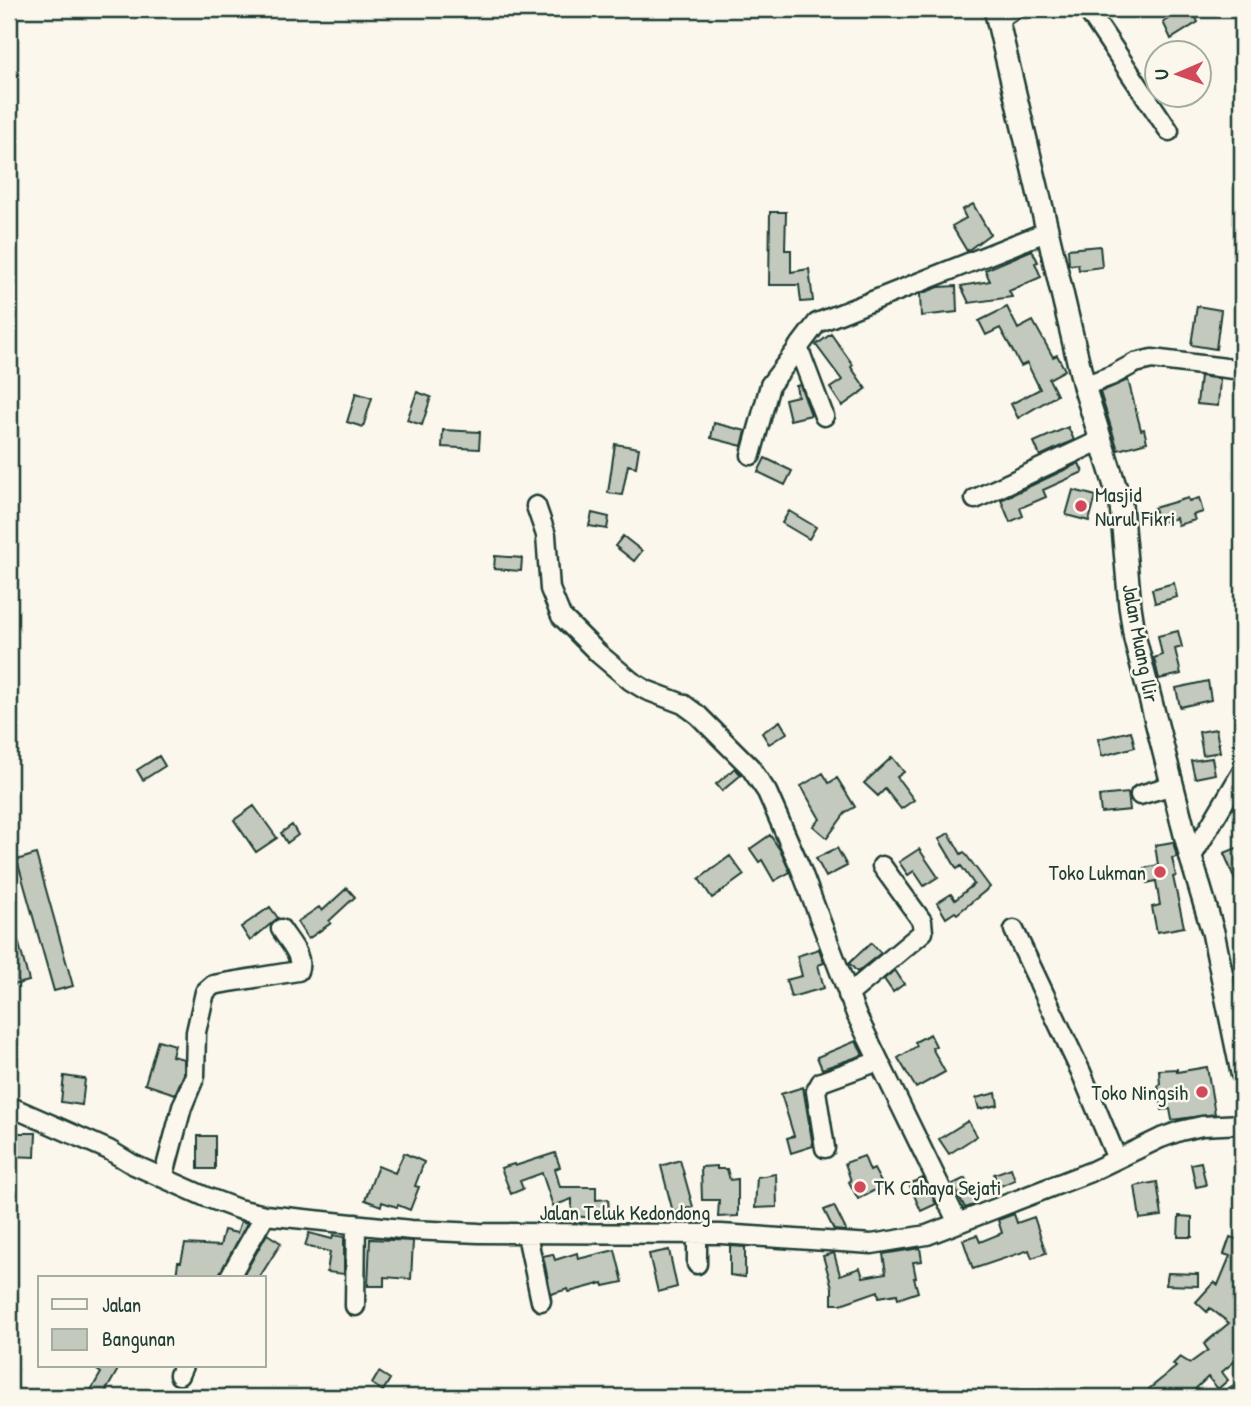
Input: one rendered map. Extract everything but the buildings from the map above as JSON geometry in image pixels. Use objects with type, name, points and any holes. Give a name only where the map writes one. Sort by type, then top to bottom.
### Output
[{"type":"main road","name":"Jalan Muang Ilir","points":[[1002,13],[1046,232],[1084,386],[1121,505],[1135,639],[1238,1028],[1242,1073]]},
{"type":"street","points":[[1087,9],[1170,131]]},
{"type":"street","points":[[751,455],[770,385],[817,323],[1046,232]]},
{"type":"street","points":[[798,347],[824,416]]},
{"type":"street","points":[[1084,386],[1135,363],[1152,359],[1242,370]]},
{"type":"street","points":[[975,499],[1101,440]]},
{"type":"street","points":[[536,506],[548,544],[551,589],[561,616],[590,646],[631,681],[646,690],[683,704],[698,715],[750,767],[766,792],[800,867],[848,995],[958,1223]]},
{"type":"street","points":[[1191,858],[1242,772]]},
{"type":"street","points":[[1140,795],[1173,785]]},
{"type":"street","points":[[848,995],[923,932],[922,921],[883,866]]},
{"type":"street","points":[[163,1178],[182,1107],[195,1076],[196,1032],[205,992],[213,985],[298,971],[299,956],[281,929]]},
{"type":"street","points":[[1014,930],[1081,1072],[1117,1159]]},
{"type":"street","points":[[825,1148],[817,1086],[821,1082],[879,1061]]},
{"type":"street","name":"Jalan Teluk Kedondong","points":[[9,1106],[109,1150],[163,1178],[238,1209],[265,1215],[411,1230],[527,1235],[697,1234],[873,1244],[927,1235],[1180,1131],[1202,1126],[1242,1124]]},
{"type":"street","points":[[230,1276],[265,1215]]},
{"type":"street","points":[[355,1306],[356,1224]]},
{"type":"street","points":[[697,1234],[697,1264]]},
{"type":"street","points":[[527,1235],[541,1301]]},
{"type":"street","points":[[1234,1397],[1242,1393]]},
{"type":"place","name":"Masjid Nurul Fikri","points":[[1081,506]]},
{"type":"place","name":"Toko Lukman","points":[[1160,872]]},
{"type":"place","name":"Toko Ningsih","points":[[1202,1092]]},
{"type":"place","name":"TK Cahaya Sejati","points":[[860,1187]]}]
